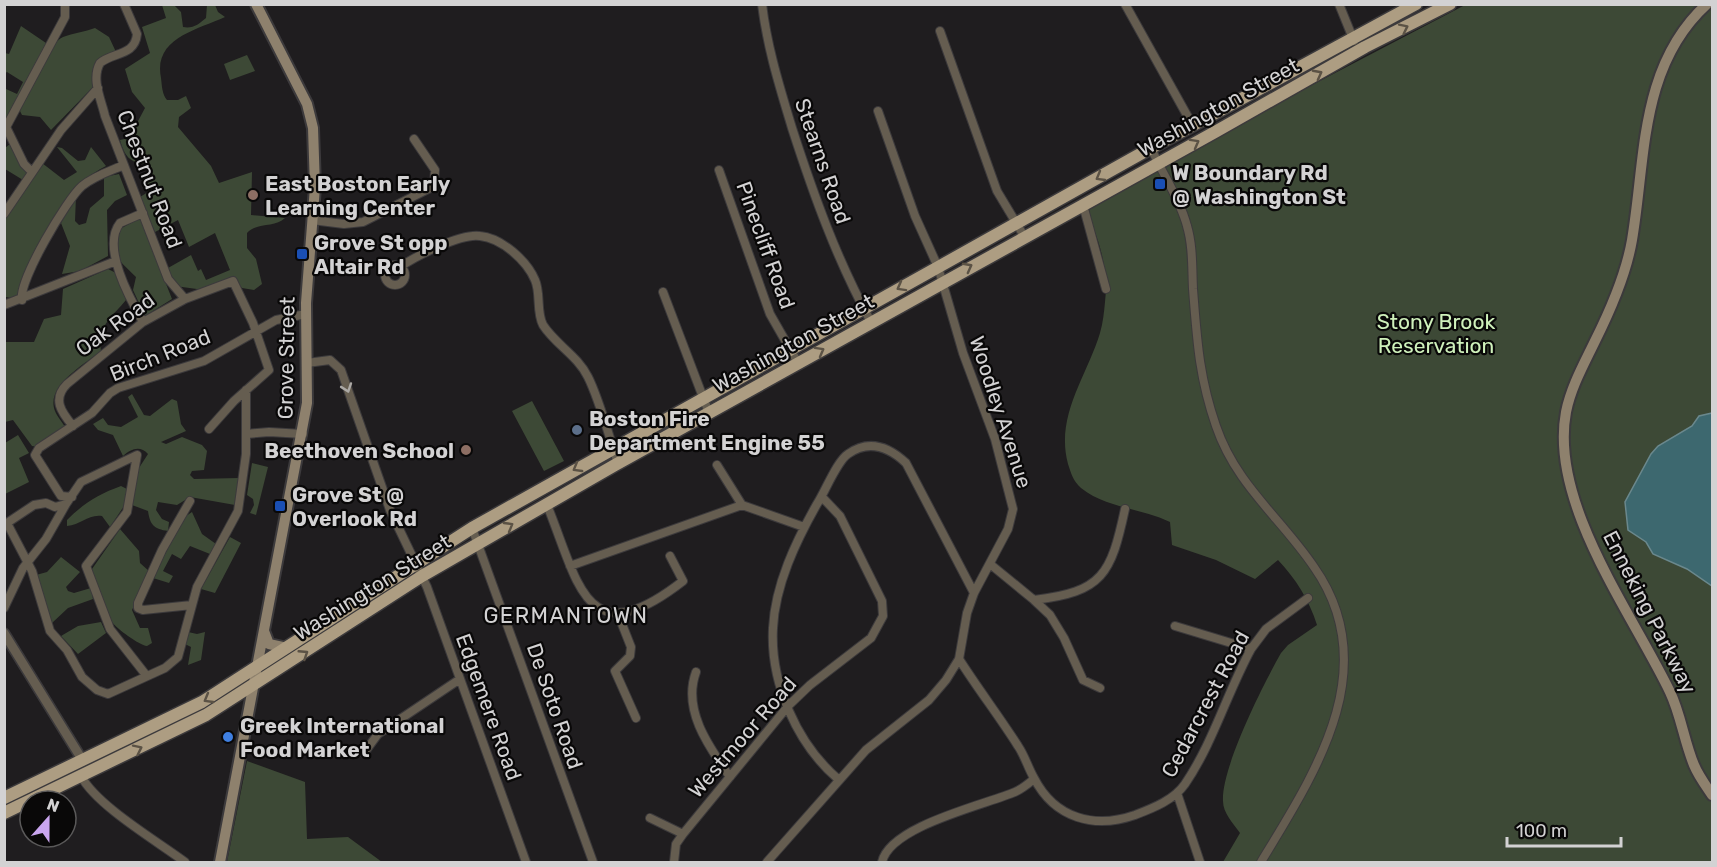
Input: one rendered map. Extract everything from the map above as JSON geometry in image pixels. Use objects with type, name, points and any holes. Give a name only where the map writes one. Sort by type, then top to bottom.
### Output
[{"type":"main road","name":"Grove Street","points":[[220,862],[303,434],[307,403],[306,314],[315,149],[307,105],[256,4]]},
{"type":"main road","name":"Washington Street","points":[[4,798],[190,709],[258,668],[472,528],[1151,148],[1416,4]]},
{"type":"main road","name":"Washington Street","points":[[4,813],[198,720],[422,576],[618,463],[1358,51],[1450,4]]},
{"type":"main road","name":"Enneking Parkway","points":[[1707,4],[1683,33],[1663,65],[1651,100],[1644,130],[1636,211],[1626,267],[1603,324],[1575,381],[1565,415],[1563,442],[1568,472],[1596,554],[1612,590],[1671,694],[1694,767],[1713,795]]},
{"type":"main road","points":[[264,631],[269,644],[287,648]]},
{"type":"main road","points":[[79,762],[85,774]]},
{"type":"street","points":[[32,172],[24,164],[6,130],[28,83],[65,17],[65,4]]},
{"type":"street","name":"Chestnut Road","points":[[124,4],[137,34],[137,40],[132,48],[106,59],[98,66],[98,88],[124,165],[168,279],[185,299]]},
{"type":"street","name":"Stearns Road","points":[[762,4],[778,84],[805,167],[840,263],[871,322]]},
{"type":"street","points":[[1125,4],[1193,126]]},
{"type":"street","points":[[1339,4],[1358,51]]},
{"type":"street","points":[[940,31],[997,191],[1024,236]]},
{"type":"street","points":[[4,214],[66,124],[98,88]]},
{"type":"street","name":"Woodley Avenue","points":[[767,862],[866,750],[929,700],[959,659],[967,613],[974,593],[1008,529],[1013,509],[1010,491],[938,267],[915,216],[878,111]]},
{"type":"street","points":[[312,220],[344,224],[363,222],[434,186],[435,170],[414,140]]},
{"type":"street","points":[[1151,148],[1187,225],[1192,252],[1199,370],[1217,429],[1238,471],[1257,501],[1319,575],[1333,602],[1343,643],[1345,680],[1333,728],[1261,862]]},
{"type":"street","points":[[22,300],[21,292],[32,263],[73,196],[94,178],[124,165]]},
{"type":"street","name":"Pinecliff Road","points":[[719,170],[770,314],[798,363]]},
{"type":"street","points":[[1083,205],[1106,289]]},
{"type":"street","points":[[143,213],[124,221],[117,227],[112,241],[116,261],[131,301],[143,322]]},
{"type":"street","points":[[400,267],[459,239],[478,235],[490,238],[509,250],[528,267],[537,283],[541,321],[553,339],[588,376],[618,463]]},
{"type":"street","points":[[6,305],[116,261]]},
{"type":"street","name":"Oak Road","points":[[73,426],[59,406],[61,390],[109,347],[143,322],[185,299],[232,281],[255,330]]},
{"type":"street","points":[[663,292],[701,399],[709,413]]},
{"type":"street","name":"Birch Road","points":[[72,496],[61,496],[35,455],[37,450],[92,413],[110,393],[118,388],[204,361],[255,330],[282,317],[306,314]]},
{"type":"street","points":[[209,429],[246,390],[269,370],[255,330]]},
{"type":"street","name":"Edgemere Road","points":[[307,363],[330,360],[340,368],[390,510],[422,576],[526,862]]},
{"type":"street","points":[[66,504],[55,507],[46,503],[34,505],[7,523],[28,561],[50,631],[67,650],[86,681],[97,690],[108,694],[165,668],[178,657],[200,582],[237,516],[246,454],[246,390]]},
{"type":"street","points":[[246,434],[269,432],[303,434]]},
{"type":"street","points":[[838,779],[822,765],[802,739],[788,706],[776,666],[772,629],[786,570],[804,527],[847,454],[864,447],[883,447],[894,452],[906,463],[974,593]]},
{"type":"street","points":[[4,608],[28,561],[46,539],[81,482],[137,455],[127,512],[86,566],[110,629],[146,675]]},
{"type":"street","points":[[717,465],[742,505],[804,527]]},
{"type":"street","name":"Westmoor Road","points":[[674,862],[676,844],[683,834],[788,706],[810,685],[871,638],[883,616],[882,602],[840,516],[822,496]]},
{"type":"street","points":[[190,501],[162,550],[138,608],[143,610],[192,605]]},
{"type":"street","points":[[547,505],[578,586],[588,600],[606,611],[618,614],[636,612],[665,596],[683,581],[670,556]]},
{"type":"street","points":[[570,566],[742,505]]},
{"type":"street","points":[[1034,600],[1062,597],[1086,589],[1101,577],[1112,559],[1125,509]]},
{"type":"street","name":"De Soto Road","points":[[472,528],[593,862]]},
{"type":"street","points":[[990,564],[1050,615],[1060,630],[1083,680],[1100,688]]},
{"type":"street","name":"Cedarcrest Road","points":[[959,659],[989,708],[1024,753],[1034,779],[1047,796],[1068,813],[1102,823],[1141,813],[1162,804],[1177,793],[1198,762],[1251,649],[1266,629],[1308,598]]},
{"type":"street","points":[[618,614],[631,647],[630,656],[615,671],[636,718]]},
{"type":"street","points":[[1175,626],[1251,649]]},
{"type":"street","points":[[4,633],[79,762]]},
{"type":"street","points":[[696,672],[691,687],[703,736],[730,777]]},
{"type":"street","points":[[364,753],[378,734],[460,679]]},
{"type":"street","points":[[85,774],[92,791],[107,805],[185,862]]},
{"type":"street","points":[[882,862],[883,856],[893,844],[910,832],[1017,791],[1034,779]]},
{"type":"street","points":[[1177,793],[1200,862]]},
{"type":"street","points":[[650,818],[683,834]]},
{"type":"green space","points":[[162,5],[174,5],[181,12],[183,27],[193,27],[206,18],[207,5],[215,5],[218,12],[225,17],[190,31],[170,45],[160,64],[161,78],[163,93],[167,100],[178,100],[186,96],[191,108],[179,117],[178,127],[211,166],[219,183],[252,172],[251,215],[285,218],[276,223],[256,227],[247,233],[247,248],[256,259],[262,284],[254,290],[242,288],[233,277],[204,290],[175,286],[168,268],[191,255],[198,271],[201,269],[206,280],[230,270],[215,233],[189,247],[178,220],[155,232],[140,197],[148,192],[143,185],[149,176],[147,164],[141,164],[129,158],[120,140],[129,138],[145,108],[132,92],[125,69],[150,53],[142,27],[166,18]]},
{"type":"green space","name":"Stony Brook Reservation","points":[[1465,5],[1712,5],[1712,862],[1223,862],[1240,833],[1223,805],[1224,786],[1236,748],[1264,684],[1281,653],[1288,645],[1317,625],[1314,616],[1301,590],[1278,560],[1255,579],[1216,560],[1172,545],[1170,522],[1091,495],[1076,483],[1068,464],[1065,446],[1069,413],[1100,333],[1106,289],[1101,252],[1083,205]]},
{"type":"green space","points":[[21,26],[46,43],[5,125],[4,92],[6,89],[17,94],[23,82],[7,72],[4,74],[5,53],[9,54]]},
{"type":"green space","points":[[95,28],[109,37],[116,52],[98,60],[95,85],[51,130],[40,117],[22,115],[20,111],[51,49],[63,37]]},
{"type":"green space","points":[[247,55],[255,71],[230,80],[224,64]]},
{"type":"green space","points":[[10,144],[28,174],[23,180],[5,169],[5,148]]},
{"type":"green space","points":[[57,147],[62,148],[78,161],[85,160],[91,147],[106,166],[83,181],[67,199],[28,266],[18,295],[6,297],[4,296],[4,219],[42,163],[64,180],[77,172]]},
{"type":"green space","points":[[119,174],[127,195],[115,201],[107,210],[108,256],[80,271],[62,274],[70,246],[61,223],[76,196],[75,221],[79,225],[86,223],[90,208],[104,196],[104,177]]},
{"type":"green space","points":[[140,218],[172,299],[145,316],[133,290],[136,277],[121,261],[117,253],[120,229]]},
{"type":"green space","points":[[108,269],[116,273],[126,300],[103,328],[101,351],[68,376],[56,393],[53,402],[55,411],[65,427],[37,447],[32,446],[13,420],[5,422],[5,342],[34,342],[44,319],[61,315],[63,289]]},
{"type":"green space","points":[[132,394],[144,415],[150,416],[172,399],[177,401],[181,424],[186,431],[161,442],[166,444],[182,437],[202,445],[207,451],[204,470],[192,471],[190,475],[194,479],[239,478],[235,505],[190,497],[177,505],[158,502],[156,510],[162,519],[169,522],[168,531],[154,526],[148,511],[132,505],[137,471],[148,454],[136,449],[123,456],[113,435],[98,430],[93,424],[103,418],[108,425],[121,427],[138,417],[128,397]]},
{"type":"green space","points":[[532,401],[564,461],[544,471],[512,411]]},
{"type":"green space","points":[[18,435],[29,453],[19,458],[29,482],[5,494],[5,443]]},
{"type":"green space","points":[[252,463],[268,467],[256,515],[250,513],[254,505],[253,499],[247,495]]},
{"type":"green space","points":[[121,486],[127,489],[124,506],[110,527],[102,516],[88,518],[67,526],[67,520],[86,504]]},
{"type":"green space","points":[[192,512],[202,534],[216,544],[210,554],[190,546],[181,559],[172,554],[163,571],[173,576],[169,583],[153,578],[183,518]]},
{"type":"green space","points":[[120,529],[139,551],[140,563],[150,572],[132,610],[140,628],[148,628],[152,643],[147,646],[128,636],[112,622],[100,597],[92,569]]},
{"type":"green space","points":[[230,537],[241,543],[215,593],[201,589]]},
{"type":"green space","points":[[61,557],[80,572],[66,587],[68,591],[74,593],[91,588],[93,599],[68,608],[52,623],[36,575],[47,572]]},
{"type":"green space","points":[[101,622],[106,633],[78,654],[61,636],[78,626]]},
{"type":"green space","points":[[188,632],[197,634],[205,632],[201,660],[188,665],[191,647],[185,644]]},
{"type":"green space","points":[[247,761],[305,782],[307,839],[348,837],[382,862],[227,862]]},
{"type":"water","points":[[1712,413],[1712,586],[1687,569],[1653,554],[1646,542],[1628,530],[1625,502],[1651,454],[1658,446],[1692,426],[1699,416]]},
{"type":"place","name":"W Boundary Rd @ Washington St","points":[[1160,184]]},
{"type":"place","name":"East Boston Early Learning Center","points":[[253,195]]},
{"type":"place","name":"Grove St opp Altair Rd","points":[[302,254]]},
{"type":"place","name":"Boston Fire Department Engine 55","points":[[577,430]]},
{"type":"place","name":"Beethoven School","points":[[466,450]]},
{"type":"place","name":"Grove St @ Overlook Rd","points":[[280,506]]},
{"type":"place","name":"Greek International Food Market","points":[[228,737]]},
{"type":"district","name":"GERMANTOWN","points":[[566,615]]}]
